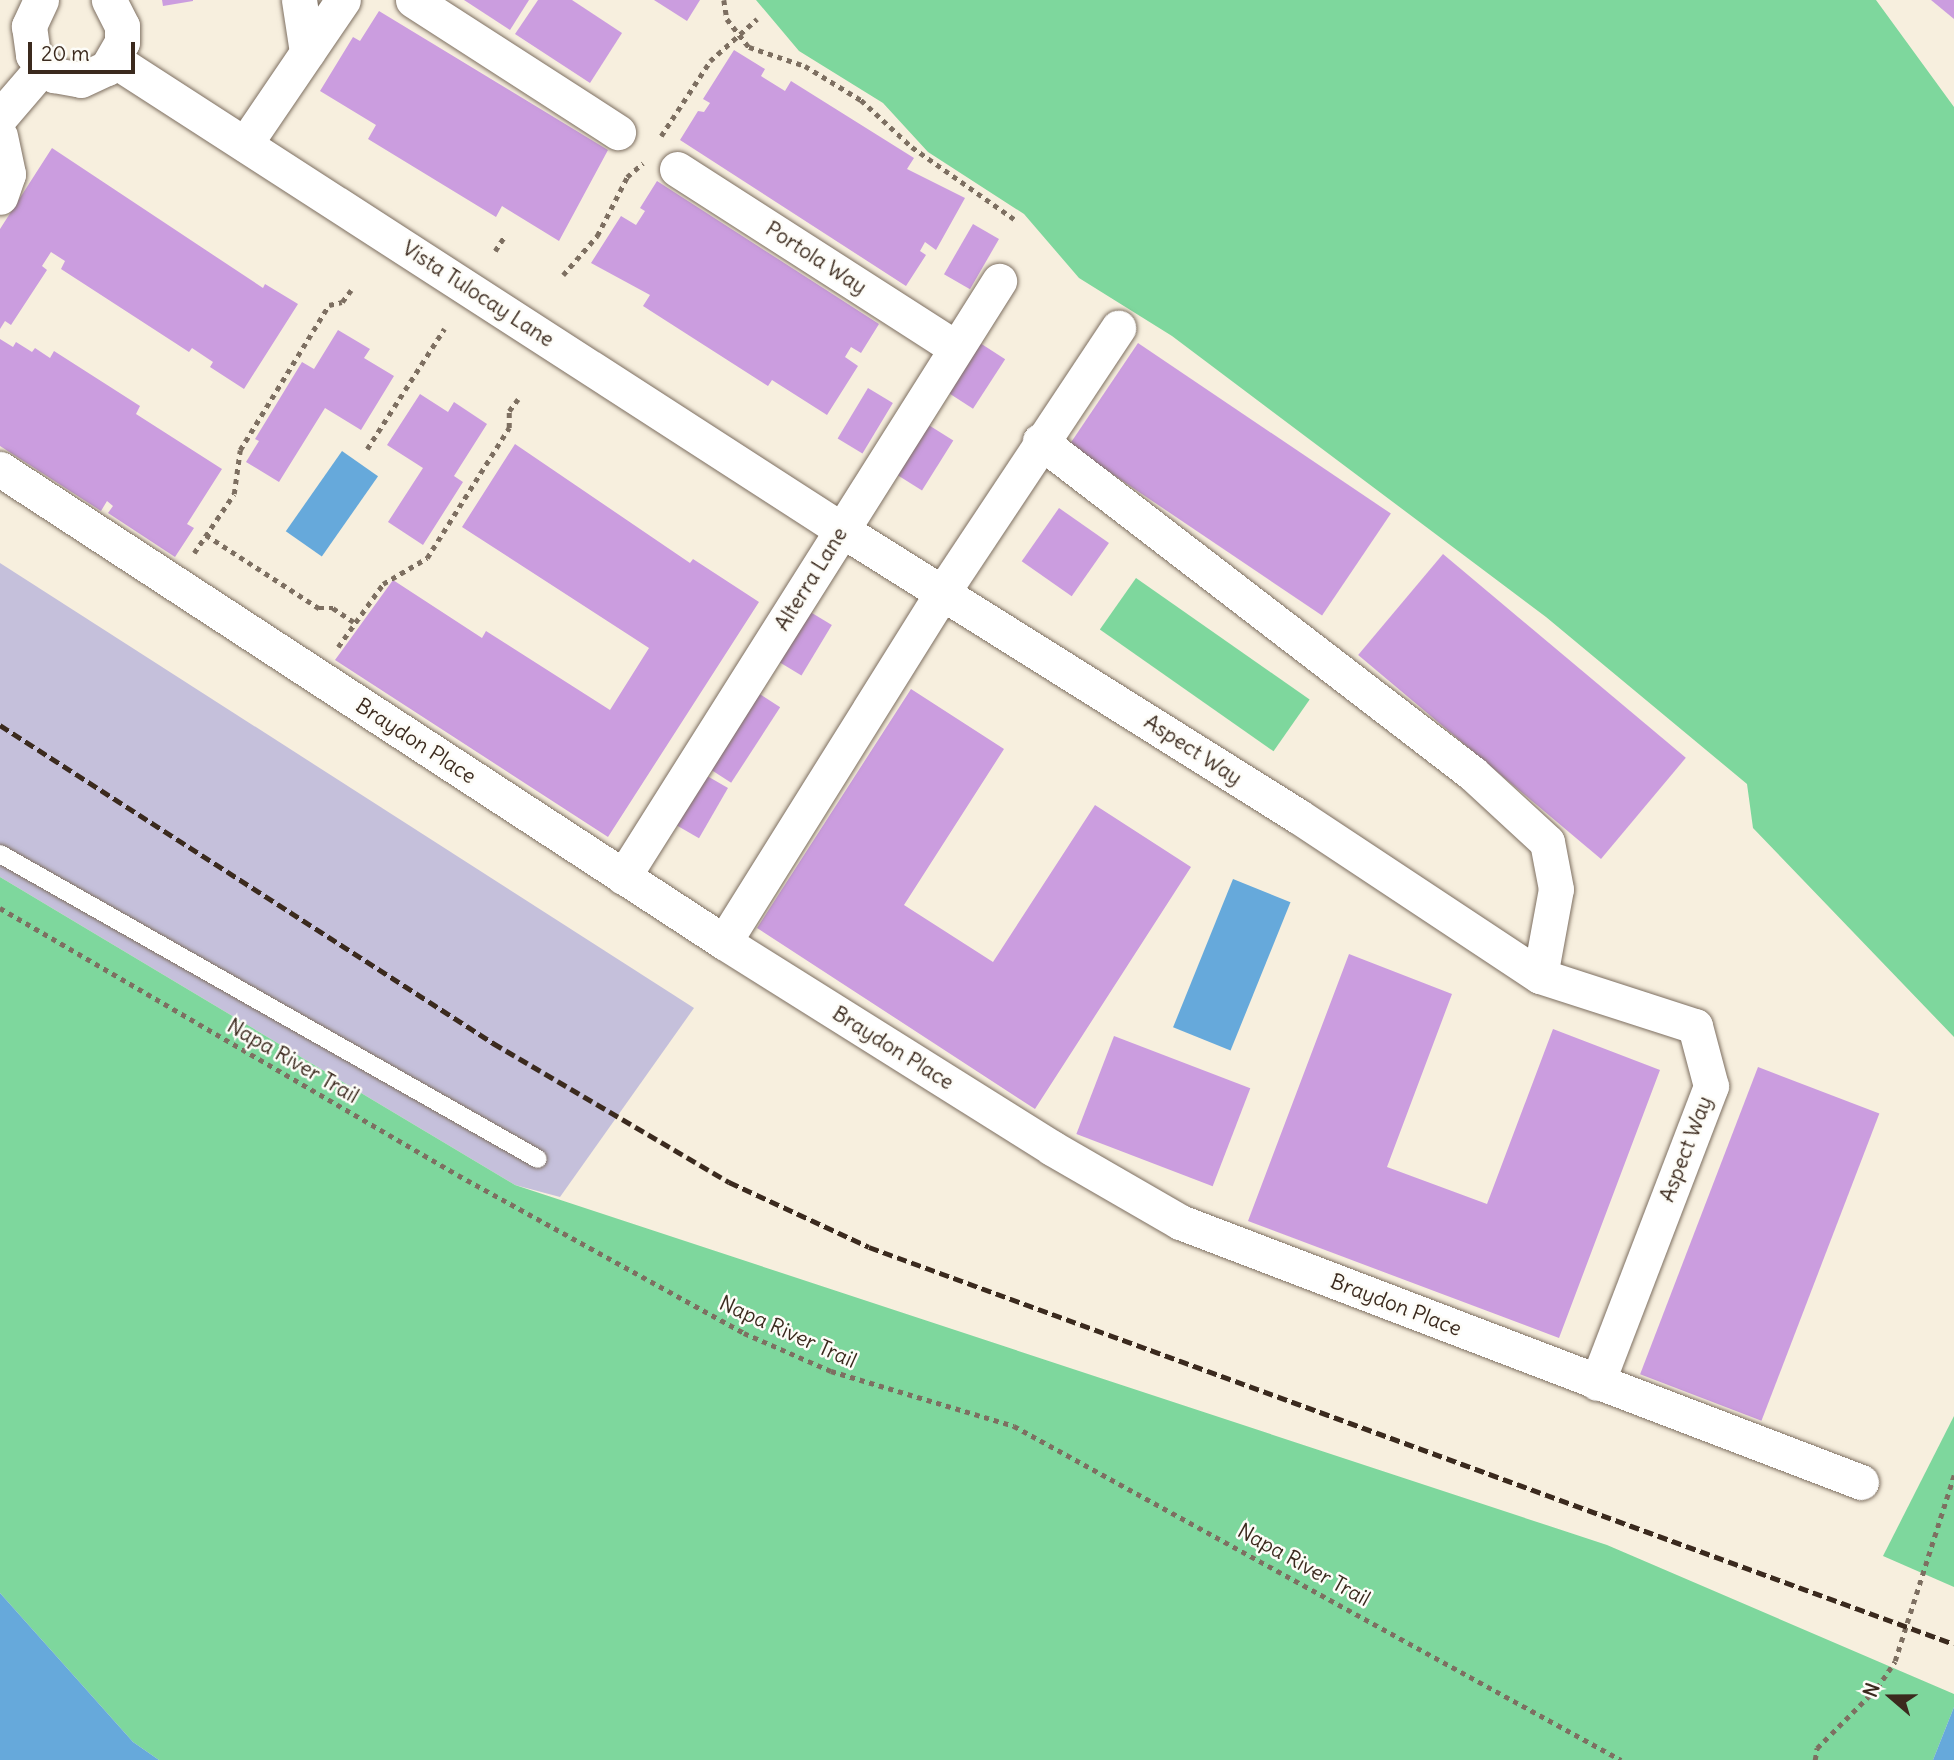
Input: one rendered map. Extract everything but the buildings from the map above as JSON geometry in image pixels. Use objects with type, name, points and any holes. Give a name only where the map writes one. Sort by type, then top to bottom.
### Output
[{"type":"street","points":[[41,0],[29,26],[33,55],[54,75],[82,80],[95,76],[114,60],[122,26],[109,0]]},
{"type":"street","points":[[299,0],[307,52]]},
{"type":"street","points":[[245,144],[343,0]]},
{"type":"street","points":[[413,0],[618,132]]},
{"type":"street","name":"Vista Tulocay Lane","points":[[114,60],[842,530]]},
{"type":"street","points":[[0,117],[43,67]]},
{"type":"street","points":[[0,136],[8,174],[0,197]]},
{"type":"street","name":"Portola Way","points":[[677,169],[954,347]]},
{"type":"street","name":"Alterra Lane","points":[[622,877],[842,530],[954,347],[999,281]]},
{"type":"street","points":[[724,942],[944,590],[1040,441],[1118,328]]},
{"type":"street","points":[[1040,441],[1472,773],[1547,842],[1556,890],[1540,976]]},
{"type":"street","name":"Braydon Place","points":[[0,469],[622,877],[1052,1148],[1180,1222],[1861,1482]]},
{"type":"street","name":"Aspect Way","points":[[842,530],[944,590],[1540,976],[1695,1026],[1711,1086],[1597,1383]]},
{"type":"lane","points":[[0,853],[538,1159]]},
{"type":"path","points":[[724,0],[727,19],[749,47],[805,66],[861,100],[912,147],[1014,219]]},
{"type":"path","points":[[495,251],[504,237]]},
{"type":"path","points":[[174,583],[234,495],[240,450],[329,304],[342,302],[351,289]]},
{"type":"path","points":[[367,449],[444,329]]},
{"type":"path","points":[[318,677],[383,584],[427,558],[509,428],[509,411],[517,399]]},
{"type":"path","points":[[206,536],[319,608],[333,608],[354,622]]},
{"type":"path","name":"Napa River Trail","points":[[0,908],[435,1162],[744,1333],[831,1371],[976,1411],[1014,1426],[1621,1760]]},
{"type":"path","points":[[1815,1760],[1817,1748],[1877,1688],[1895,1661],[1954,1475]]},
{"type":"shaded area","points":[[0,563],[694,1008],[560,1197],[515,1185],[0,877]]},
{"type":"green space","points":[[756,0],[1876,0],[1954,107],[1954,1037],[1753,828],[1747,784],[1546,617],[1172,336],[1079,278],[1024,214],[928,152],[883,103],[799,51]]},
{"type":"green space","points":[[1136,578],[1310,700],[1274,751],[1100,630]]},
{"type":"green space","points":[[0,877],[515,1185],[1607,1545],[1954,1694],[1954,1707],[1933,1760],[159,1760],[133,1742],[0,1593]]},
{"type":"green space","points":[[1954,1416],[1954,1587],[1883,1556]]},
{"type":"water","points":[[342,451],[378,476],[322,557],[286,531]]},
{"type":"water","points":[[1233,879],[1290,902],[1231,1051],[1173,1027]]},
{"type":"water","points":[[0,1593],[133,1742],[159,1760],[0,1760]]},
{"type":"water","points":[[1954,1707],[1954,1760],[1933,1760]]},
{"type":"railway","points":[[0,725],[493,1043],[729,1182],[869,1247],[1954,1644]]}]
